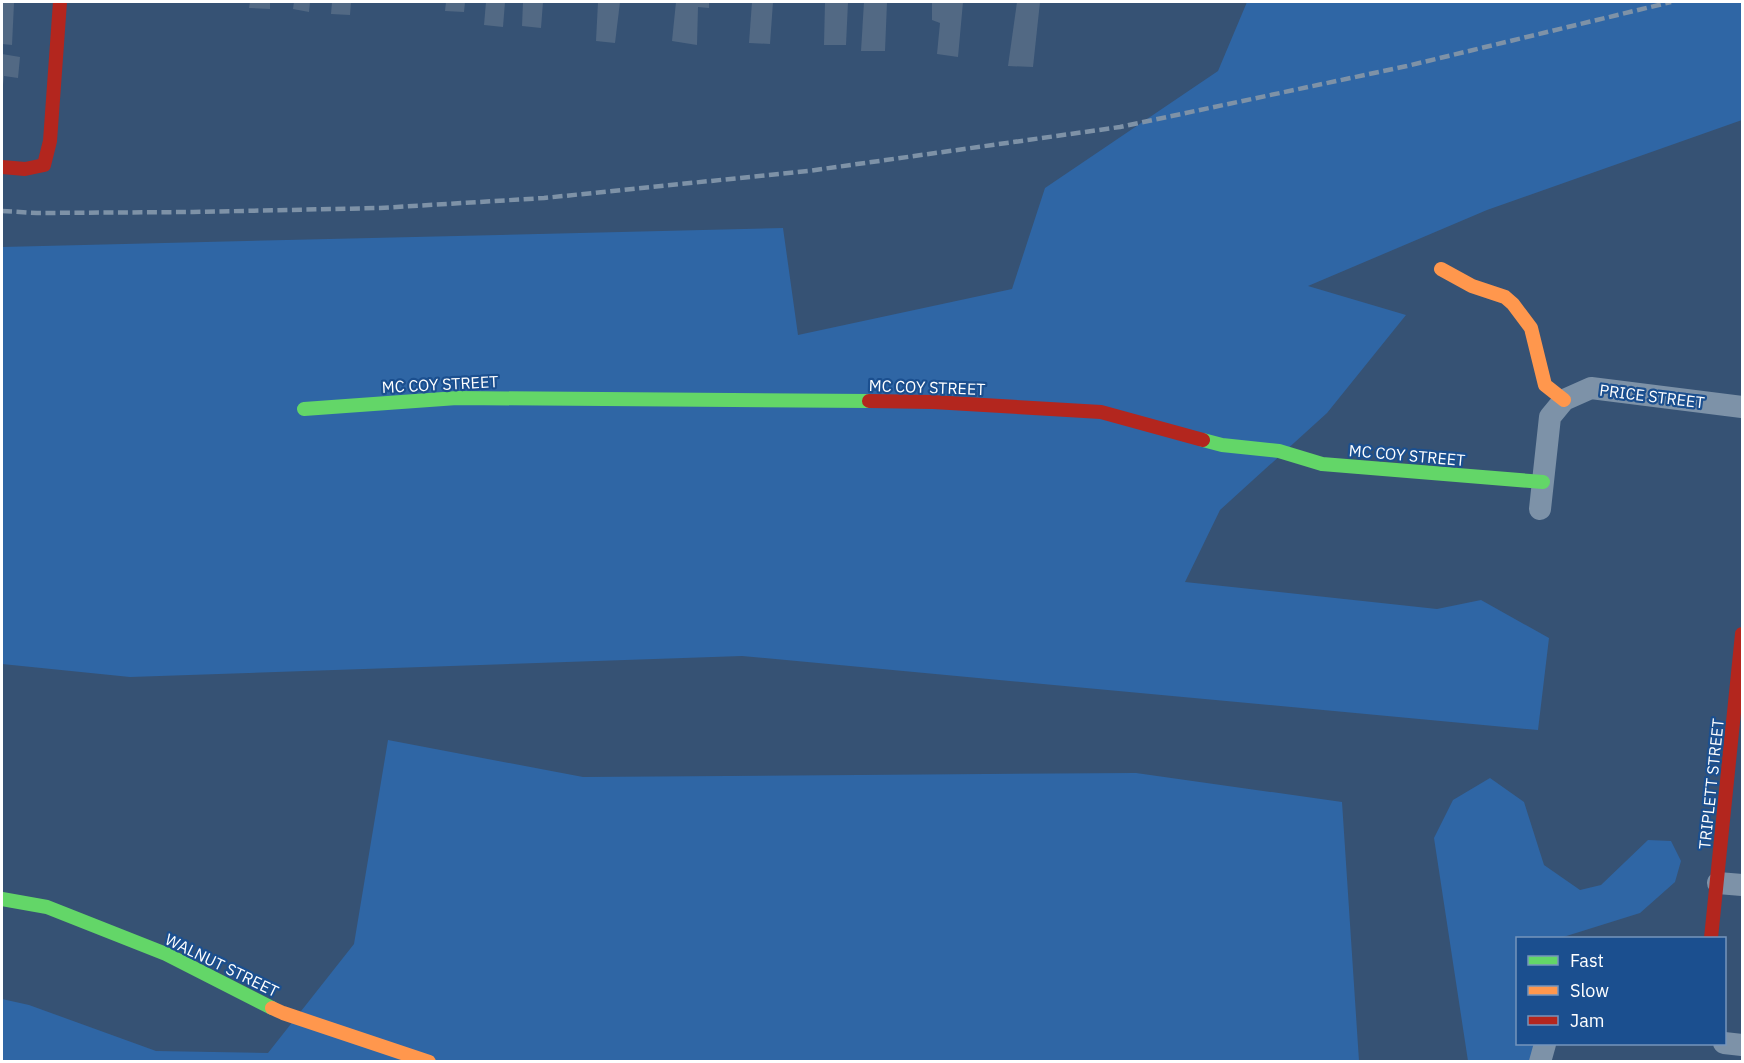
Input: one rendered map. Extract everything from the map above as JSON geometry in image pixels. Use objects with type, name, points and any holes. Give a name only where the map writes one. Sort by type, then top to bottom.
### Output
[{"type":"street","points":[[2,167],[25,169],[44,165],[50,141],[60,2]]},
{"type":"street","points":[[1441,269],[1472,286],[1505,297],[1513,304],[1531,328],[1545,385],[1564,400],[1550,417],[1540,509]]},
{"type":"street","name":"PRICE STREET","points":[[1564,400],[1591,388],[1743,407]]},
{"type":"street","name":"MC COY STREET","points":[[304,409],[457,398],[933,402],[1101,412],[1222,445],[1279,451],[1322,464],[1543,482]]},
{"type":"street","name":"TRIPLETT STREET","points":[[1711,937],[1738,726],[1743,634]]},
{"type":"street","points":[[1718,883],[1743,885]]},
{"type":"street","name":"WALNUT STREET","points":[[2,899],[47,907],[166,954],[284,1013],[429,1062]]},
{"type":"street","points":[[1726,1043],[1743,1046]]},
{"type":"street","points":[[1540,1062],[1545,1045]]},
{"type":"shaded area","points":[[1247,2],[1742,2],[1742,120],[1487,210],[1308,286],[1406,315],[1327,413],[1220,510],[1185,582],[1437,609],[1481,600],[1549,638],[1538,730],[742,656],[130,677],[2,664],[2,247],[783,228],[798,335],[1012,289],[1045,188],[1218,71]]},
{"type":"shaded area","points":[[388,740],[583,777],[1136,773],[1342,802],[1359,1061],[2,1062],[2,999],[29,1005],[156,1051],[268,1053],[354,944]]},
{"type":"shaded area","points":[[1490,778],[1524,802],[1544,865],[1580,890],[1601,885],[1648,840],[1671,841],[1681,861],[1675,882],[1640,913],[1563,937],[1516,937],[1516,1045],[1535,1045],[1533,1061],[1468,1061],[1434,838],[1453,800]]},
{"type":"building","points":[[2,2],[14,3],[12,45],[2,44]]},
{"type":"building","points":[[250,2],[270,2],[270,9],[249,8]]},
{"type":"building","points":[[294,2],[310,2],[309,12],[293,9]]},
{"type":"building","points":[[332,2],[351,2],[350,15],[331,14]]},
{"type":"building","points":[[446,2],[465,2],[464,12],[445,11]]},
{"type":"building","points":[[486,2],[505,2],[503,27],[484,25]]},
{"type":"building","points":[[523,2],[543,2],[541,28],[522,26]]},
{"type":"building","points":[[598,2],[620,2],[615,43],[596,41]]},
{"type":"building","points":[[676,2],[709,2],[709,8],[698,7],[697,45],[672,41]]},
{"type":"building","points":[[752,2],[773,2],[770,44],[749,43]]},
{"type":"building","points":[[825,2],[848,2],[846,45],[824,45]]},
{"type":"building","points":[[864,2],[887,2],[885,51],[861,51]]},
{"type":"building","points":[[932,2],[963,2],[958,57],[937,54],[940,23],[932,20]]},
{"type":"building","points":[[1017,2],[1040,2],[1033,67],[1008,66]]},
{"type":"building","points":[[2,54],[20,57],[18,78],[4,76],[3,85]]},
{"type":"railway","points":[[2,211],[37,213],[193,212],[380,208],[544,198],[808,171],[1120,127],[1407,66],[1671,2]]},
{"type":"traffic: fast","points":[[304,409],[457,398],[869,401]]},
{"type":"traffic: fast","points":[[1203,440],[1222,445],[1279,451],[1322,464],[1543,482]]},
{"type":"traffic: fast","points":[[2,899],[47,907],[166,954],[272,1008]]},
{"type":"traffic: slow","points":[[1441,269],[1472,286],[1505,297],[1513,304],[1531,328],[1545,385],[1564,400]]},
{"type":"traffic: slow","points":[[272,1008],[429,1062]]},
{"type":"traffic: jam","points":[[2,167],[25,169],[44,165],[50,141],[60,2]]},
{"type":"traffic: jam","points":[[869,401],[933,402],[1101,412],[1203,440]]},
{"type":"traffic: jam","points":[[1711,937],[1742,634]]}]
